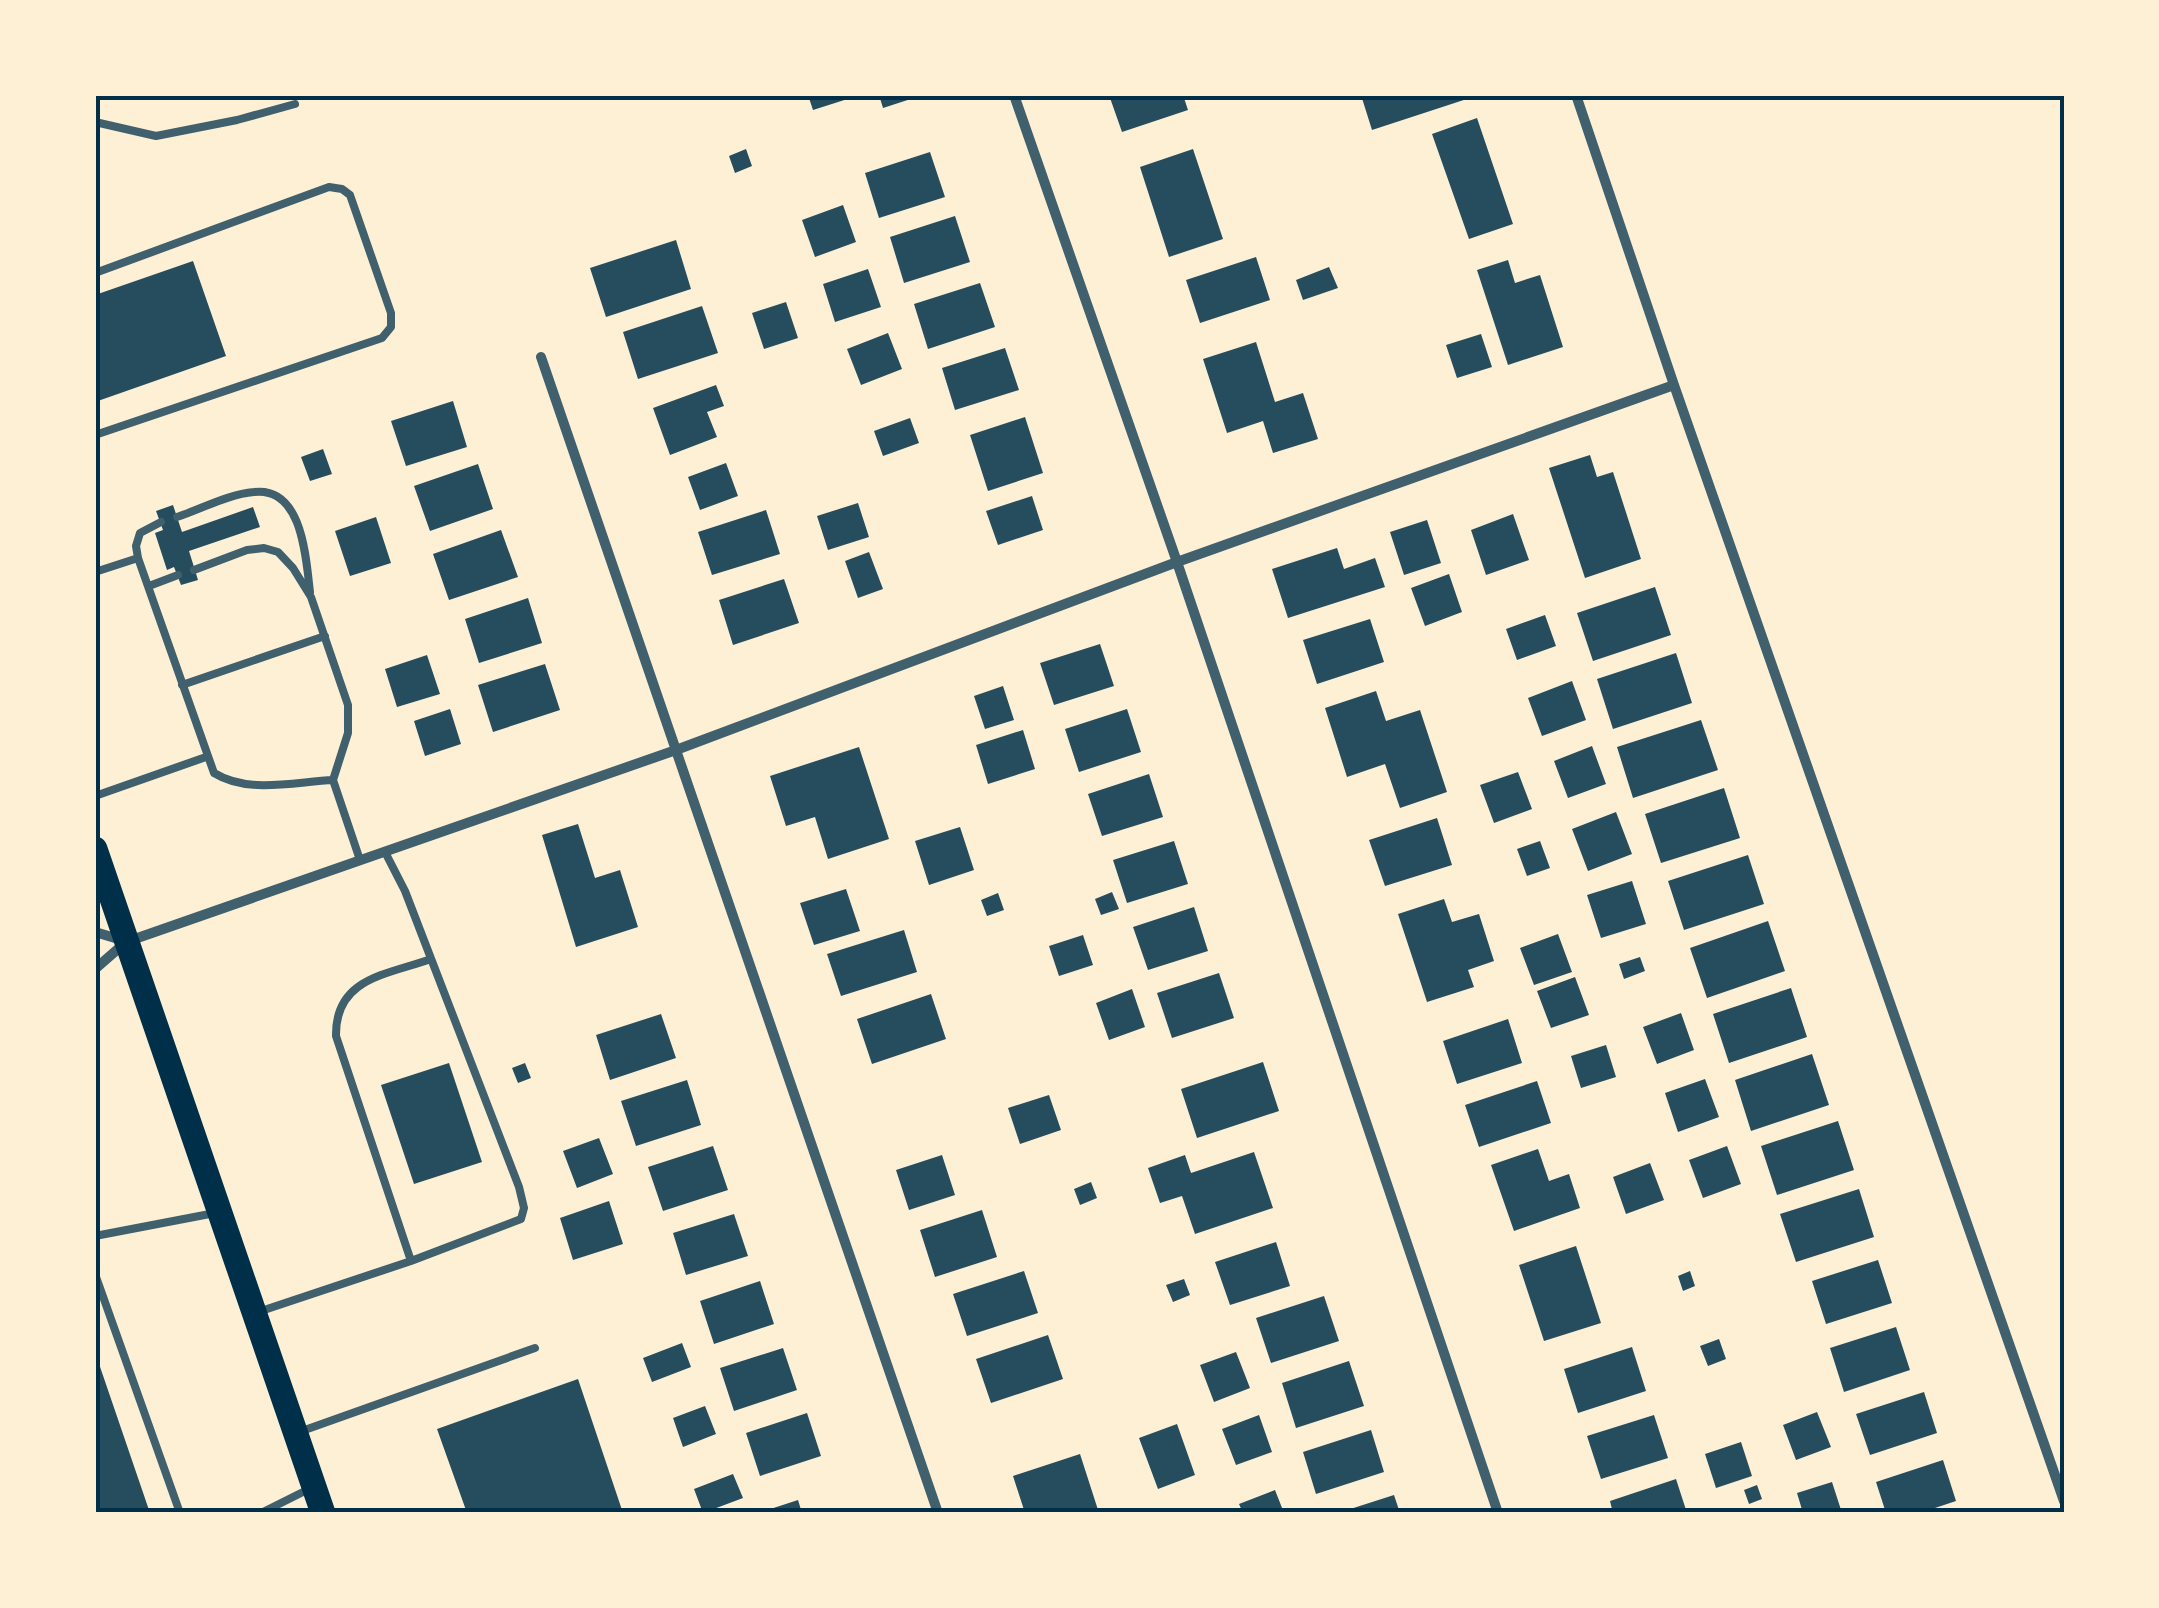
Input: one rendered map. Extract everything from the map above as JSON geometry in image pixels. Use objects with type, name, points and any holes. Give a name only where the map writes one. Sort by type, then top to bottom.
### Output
[{"type":"main road","points":[[95,849],[323,1513]]},
{"type":"street","points":[[1014,95],[1178,562],[1498,1513]]},
{"type":"street","points":[[1576,95],[2064,1501]]},
{"type":"street","points":[[541,356],[938,1513]]},
{"type":"street","points":[[95,968],[126,942],[676,750],[1178,562],[1674,385]]},
{"type":"street","points":[[95,932],[126,942]]},
{"type":"lane","points":[[95,122],[156,136],[295,104]]},
{"type":"lane","points":[[95,273],[329,188],[342,189],[350,195],[391,313],[391,328],[382,338],[95,434]]},
{"type":"lane","points":[[177,516],[256,491],[286,502],[304,546],[311,597],[348,705],[348,733],[333,780],[360,860]]},
{"type":"lane","points":[[160,522],[140,533],[138,558],[214,772],[230,783],[258,786],[333,780]]},
{"type":"lane","points":[[194,570],[247,550],[264,548],[278,552],[311,597]]},
{"type":"lane","points":[[95,572],[138,558]]},
{"type":"lane","points":[[149,586],[178,575]]},
{"type":"lane","points":[[182,685],[324,636]]},
{"type":"lane","points":[[95,796],[206,757]]},
{"type":"lane","points":[[254,1313],[411,1261],[521,1219],[524,1208],[519,1187],[405,891],[384,852]]},
{"type":"lane","points":[[411,1261],[336,1036],[335,1016],[344,998],[363,982],[431,960]]},
{"type":"lane","points":[[95,1236],[219,1213]]},
{"type":"lane","points":[[95,1274],[180,1513]]},
{"type":"lane","points":[[295,1434],[535,1348]]},
{"type":"lane","points":[[261,1513],[314,1487]]},
{"type":"building","points":[[808,95],[857,95],[857,96],[813,110]]},
{"type":"building","points":[[879,95],[919,95],[920,96],[883,108]]},
{"type":"building","points":[[1109,95],[1183,95],[1188,110],[1122,132]]},
{"type":"building","points":[[1361,95],[1476,95],[1476,96],[1372,130]]},
{"type":"building","points":[[1477,118],[1513,224],[1469,239],[1432,134]]},
{"type":"building","points":[[746,149],[752,166],[735,173],[729,156]]},
{"type":"building","points":[[1193,149],[1223,239],[1169,257],[1140,167]]},
{"type":"building","points":[[930,152],[945,197],[879,218],[865,173]]},
{"type":"building","points":[[843,205],[856,242],[815,257],[802,220]]},
{"type":"building","points":[[955,216],[970,262],[904,283],[890,237]]},
{"type":"building","points":[[676,240],[691,289],[606,317],[590,268]]},
{"type":"building","points":[[1256,257],[1270,300],[1200,323],[1186,280]]},
{"type":"building","points":[[1508,260],[1515,283],[1540,275],[1563,347],[1508,365],[1477,270]]},
{"type":"building","points":[[193,261],[226,356],[95,402],[95,295]]},
{"type":"building","points":[[1329,267],[1338,288],[1303,300],[1296,280]]},
{"type":"building","points":[[868,269],[881,307],[835,322],[823,284]]},
{"type":"building","points":[[980,283],[995,327],[928,349],[914,304]]},
{"type":"building","points":[[786,302],[798,338],[764,349],[752,313]]},
{"type":"building","points":[[702,306],[718,353],[638,379],[623,332]]},
{"type":"building","points":[[888,333],[902,369],[861,385],[847,349]]},
{"type":"building","points":[[1481,334],[1492,367],[1457,378],[1446,345]]},
{"type":"building","points":[[1256,342],[1275,402],[1303,393],[1318,439],[1273,453],[1263,421],[1227,433],[1203,359]]},
{"type":"building","points":[[1005,348],[1019,390],[955,410],[942,368]]},
{"type":"building","points":[[716,385],[724,406],[707,412],[717,437],[670,455],[653,408]]},
{"type":"building","points":[[453,401],[467,447],[406,466],[391,421]]},
{"type":"building","points":[[1025,417],[1043,473],[988,491],[970,435]]},
{"type":"building","points":[[910,418],[919,443],[883,456],[874,431]]},
{"type":"building","points":[[323,449],[332,474],[310,481],[301,457]]},
{"type":"building","points":[[1590,455],[1597,477],[1613,472],[1641,559],[1585,578],[1549,468]]},
{"type":"building","points":[[726,463],[738,496],[700,510],[688,477]]},
{"type":"building","points":[[478,464],[493,509],[430,531],[414,486]]},
{"type":"building","points":[[1032,496],[1043,530],[998,545],[986,511]]},
{"type":"building","points":[[858,503],[869,537],[828,550],[817,516]]},
{"type":"building","points":[[173,505],[182,532],[253,507],[260,527],[189,551],[198,580],[181,585],[174,567],[167,570],[155,533],[163,530],[156,511]]},
{"type":"building","points":[[766,510],[780,554],[712,575],[698,532]]},
{"type":"building","points":[[1513,514],[1529,560],[1486,575],[1471,530]]},
{"type":"building","points":[[376,517],[391,563],[350,576],[335,531]]},
{"type":"building","points":[[1427,520],[1441,563],[1404,575],[1390,532]]},
{"type":"building","points":[[501,530],[518,577],[449,600],[433,554]]},
{"type":"building","points":[[1337,548],[1344,569],[1375,558],[1385,587],[1288,618],[1272,569]]},
{"type":"building","points":[[869,552],[883,589],[858,598],[845,561]]},
{"type":"building","points":[[1449,574],[1462,612],[1425,626],[1411,588]]},
{"type":"building","points":[[784,579],[799,623],[733,645],[719,600]]},
{"type":"building","points":[[1655,587],[1671,635],[1593,661],[1577,613]]},
{"type":"building","points":[[528,598],[542,643],[479,663],[465,619]]},
{"type":"building","points":[[1545,615],[1556,646],[1517,660],[1506,629]]},
{"type":"building","points":[[1370,619],[1384,662],[1317,684],[1303,640]]},
{"type":"building","points":[[1100,644],[1114,686],[1054,705],[1040,663]]},
{"type":"building","points":[[1676,653],[1692,703],[1613,729],[1597,679]]},
{"type":"building","points":[[427,655],[440,694],[397,707],[385,669]]},
{"type":"building","points":[[545,664],[560,710],[493,732],[478,685]]},
{"type":"building","points":[[1572,681],[1586,720],[1542,736],[1528,698]]},
{"type":"building","points":[[1003,686],[1014,720],[985,729],[974,696]]},
{"type":"building","points":[[1376,691],[1386,721],[1420,710],[1447,792],[1400,808],[1385,764],[1347,777],[1325,708]]},
{"type":"building","points":[[450,709],[461,744],[425,756],[414,721]]},
{"type":"building","points":[[1127,709],[1141,752],[1079,772],[1065,729]]},
{"type":"building","points":[[1701,720],[1718,770],[1633,798],[1617,747]]},
{"type":"building","points":[[1023,730],[1035,769],[988,784],[976,745]]},
{"type":"building","points":[[1592,746],[1606,784],[1568,798],[1554,761]]},
{"type":"building","points":[[859,747],[889,839],[828,859],[815,817],[786,826],[770,776]]},
{"type":"building","points":[[1518,772],[1532,809],[1494,823],[1480,785]]},
{"type":"building","points":[[1149,774],[1163,817],[1102,836],[1088,794]]},
{"type":"building","points":[[1724,788],[1740,838],[1661,863],[1645,814]]},
{"type":"building","points":[[1616,812],[1632,854],[1588,871],[1572,829]]},
{"type":"building","points":[[1437,818],[1452,865],[1385,886],[1369,840]]},
{"type":"building","points":[[578,824],[595,878],[620,870],[638,927],[576,947],[542,835]]},
{"type":"building","points":[[960,827],[974,870],[929,885],[915,841]]},
{"type":"building","points":[[1174,841],[1188,884],[1127,903],[1113,860]]},
{"type":"building","points":[[1540,841],[1550,868],[1527,876],[1517,849]]},
{"type":"building","points":[[1748,855],[1764,904],[1684,930],[1668,881]]},
{"type":"building","points":[[1632,881],[1646,924],[1601,938],[1587,895]]},
{"type":"building","points":[[846,889],[860,931],[814,945],[800,903]]},
{"type":"building","points":[[1112,892],[1119,909],[1101,915],[1095,899]]},
{"type":"building","points":[[998,893],[1004,910],[987,916],[981,900]]},
{"type":"building","points":[[1444,899],[1452,922],[1479,914],[1494,961],[1468,970],[1474,987],[1427,1002],[1398,914]]},
{"type":"building","points":[[1194,907],[1208,951],[1148,970],[1133,927]]},
{"type":"building","points":[[1768,921],[1785,971],[1707,998],[1690,948]]},
{"type":"building","points":[[904,930],[917,972],[841,996],[827,954]]},
{"type":"building","points":[[1558,934],[1572,972],[1534,985],[1520,948]]},
{"type":"building","points":[[1083,935],[1093,965],[1059,976],[1049,946]]},
{"type":"building","points":[[1640,957],[1645,971],[1624,979],[1619,964]]},
{"type":"building","points":[[1219,973],[1234,1018],[1172,1038],[1157,993]]},
{"type":"building","points":[[1575,977],[1589,1015],[1551,1028],[1537,991]]},
{"type":"building","points":[[1791,988],[1807,1037],[1729,1063],[1713,1014]]},
{"type":"building","points":[[1132,989],[1145,1027],[1109,1040],[1096,1003]]},
{"type":"building","points":[[931,994],[946,1039],[872,1064],[857,1019]]},
{"type":"building","points":[[1681,1013],[1694,1050],[1657,1064],[1643,1027]]},
{"type":"building","points":[[661,1014],[676,1058],[610,1080],[596,1035]]},
{"type":"building","points":[[1508,1019],[1522,1063],[1457,1084],[1443,1041]]},
{"type":"building","points":[[1606,1045],[1616,1077],[1581,1088],[1571,1056]]},
{"type":"building","points":[[1812,1054],[1829,1105],[1751,1131],[1735,1080]]},
{"type":"building","points":[[1263,1062],[1279,1111],[1197,1138],[1181,1089]]},
{"type":"building","points":[[449,1063],[482,1162],[414,1184],[381,1085]]},
{"type":"building","points":[[525,1063],[531,1078],[518,1083],[512,1068]]},
{"type":"building","points":[[1705,1079],[1719,1117],[1678,1132],[1665,1093]]},
{"type":"building","points":[[687,1080],[701,1125],[636,1146],[621,1101]]},
{"type":"building","points":[[1537,1081],[1551,1123],[1479,1147],[1465,1105]]},
{"type":"building","points":[[1049,1095],[1061,1130],[1020,1144],[1008,1108]]},
{"type":"building","points":[[1838,1121],[1854,1170],[1777,1195],[1761,1146]]},
{"type":"building","points":[[599,1138],[613,1174],[577,1188],[563,1151]]},
{"type":"building","points":[[713,1146],[728,1190],[663,1211],[648,1167]]},
{"type":"building","points":[[1727,1146],[1741,1184],[1703,1198],[1689,1160]]},
{"type":"building","points":[[1538,1149],[1549,1181],[1569,1174],[1580,1208],[1514,1231],[1491,1165]]},
{"type":"building","points":[[1254,1152],[1273,1208],[1195,1234],[1182,1196],[1160,1203],[1148,1168],[1185,1155],[1191,1173]]},
{"type":"building","points":[[942,1155],[955,1195],[909,1210],[896,1170]]},
{"type":"building","points":[[1650,1163],[1664,1200],[1626,1214],[1613,1177]]},
{"type":"building","points":[[1091,1182],[1097,1198],[1080,1205],[1074,1189]]},
{"type":"building","points":[[1859,1189],[1874,1237],[1796,1262],[1780,1214]]},
{"type":"building","points":[[609,1201],[623,1244],[573,1260],[560,1218]]},
{"type":"building","points":[[982,1210],[997,1257],[935,1277],[920,1230]]},
{"type":"building","points":[[734,1214],[748,1256],[686,1275],[673,1233]]},
{"type":"building","points":[[1276,1242],[1290,1286],[1230,1305],[1215,1262]]},
{"type":"building","points":[[1576,1246],[1601,1323],[1544,1341],[1519,1265]]},
{"type":"building","points":[[1878,1260],[1892,1303],[1826,1324],[1812,1281]]},
{"type":"building","points":[[1024,1271],[1038,1313],[967,1336],[953,1294]]},
{"type":"building","points":[[1690,1271],[1695,1286],[1683,1291],[1678,1276]]},
{"type":"building","points":[[1184,1279],[1190,1295],[1173,1302],[1166,1285]]},
{"type":"building","points":[[760,1281],[774,1324],[714,1344],[700,1301]]},
{"type":"building","points":[[1324,1296],[1339,1341],[1271,1363],[1256,1318]]},
{"type":"building","points":[[1896,1327],[1910,1370],[1844,1392],[1830,1348]]},
{"type":"building","points":[[1048,1335],[1063,1379],[991,1403],[976,1359]]},
{"type":"building","points":[[1719,1339],[1726,1359],[1708,1366],[1700,1346]]},
{"type":"building","points":[[682,1343],[691,1367],[652,1382],[643,1358]]},
{"type":"building","points":[[1632,1347],[1646,1391],[1578,1413],[1564,1369]]},
{"type":"building","points":[[783,1348],[797,1390],[734,1411],[720,1368]]},
{"type":"building","points":[[1236,1352],[1250,1388],[1214,1402],[1200,1365]]},
{"type":"building","points":[[96,1355],[150,1513],[95,1513]]},
{"type":"building","points":[[1349,1361],[1364,1406],[1296,1428],[1282,1383]]},
{"type":"building","points":[[578,1379],[623,1513],[467,1513],[437,1429]]},
{"type":"building","points":[[1924,1392],[1937,1433],[1870,1455],[1856,1414]]},
{"type":"building","points":[[705,1406],[716,1434],[683,1447],[673,1418]]},
{"type":"building","points":[[1817,1412],[1831,1447],[1796,1460],[1783,1425]]},
{"type":"building","points":[[807,1413],[821,1456],[760,1476],[746,1433]]},
{"type":"building","points":[[1259,1415],[1272,1452],[1236,1465],[1222,1429]]},
{"type":"building","points":[[1654,1415],[1668,1458],[1601,1479],[1587,1436]]},
{"type":"building","points":[[1177,1424],[1195,1475],[1158,1489],[1139,1438]]},
{"type":"building","points":[[1371,1430],[1384,1472],[1316,1494],[1303,1452]]},
{"type":"building","points":[[1741,1442],[1752,1476],[1716,1488],[1705,1454]]},
{"type":"building","points":[[1080,1454],[1099,1513],[1025,1513],[1013,1476]]},
{"type":"building","points":[[1943,1460],[1956,1501],[1920,1513],[1886,1513],[1876,1482]]},
{"type":"building","points":[[733,1474],[743,1498],[703,1513],[694,1489]]},
{"type":"building","points":[[1676,1479],[1687,1513],[1613,1513],[1610,1501]]},
{"type":"building","points":[[1832,1482],[1842,1513],[1803,1513],[1797,1493]]},
{"type":"building","points":[[1757,1485],[1762,1499],[1749,1504],[1744,1490]]},
{"type":"building","points":[[1275,1490],[1284,1513],[1243,1513],[1239,1504]]},
{"type":"building","points":[[1394,1495],[1400,1513],[1341,1513],[1341,1512]]},
{"type":"building","points":[[798,1500],[802,1513],[761,1513],[761,1512]]}]
